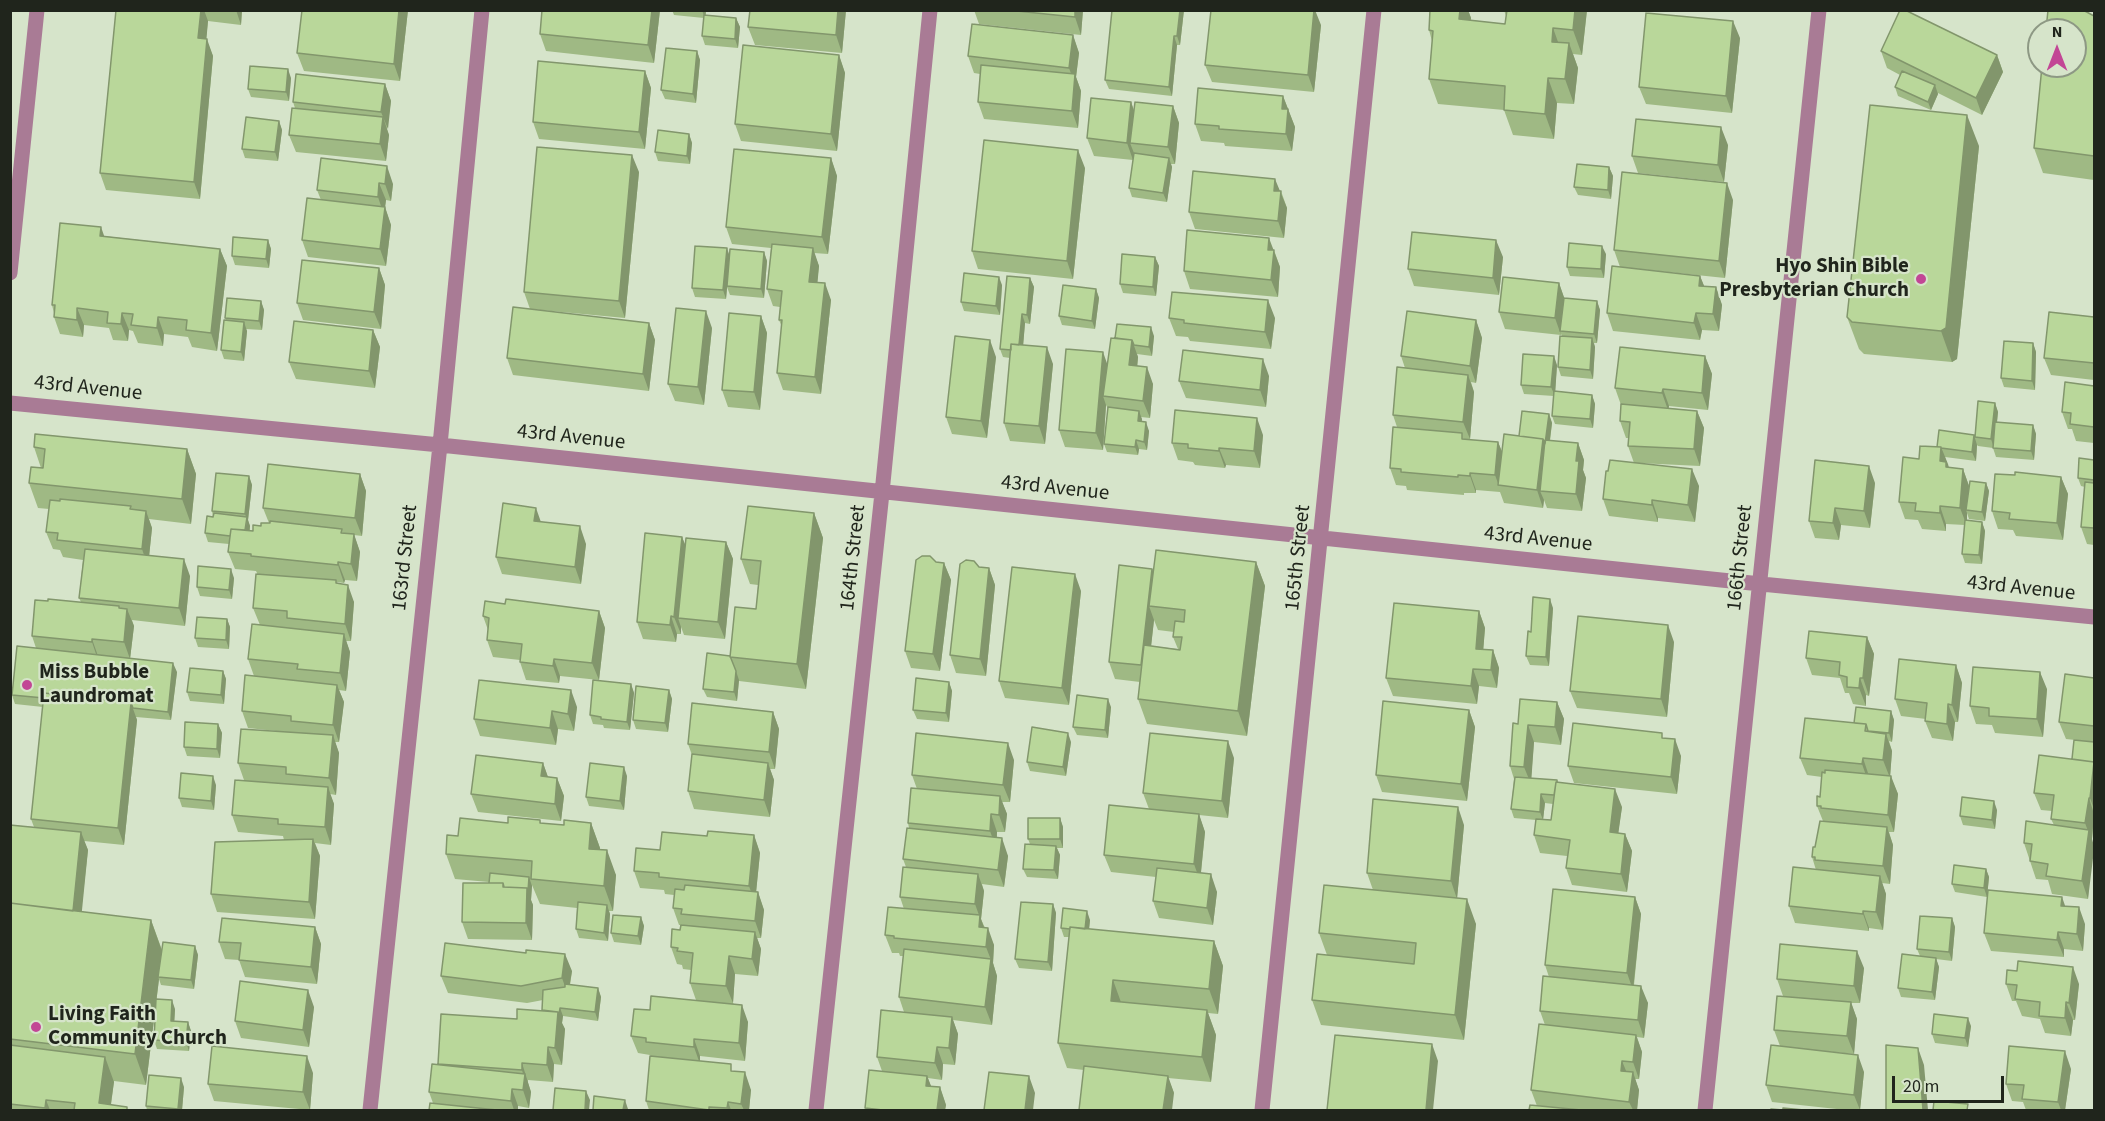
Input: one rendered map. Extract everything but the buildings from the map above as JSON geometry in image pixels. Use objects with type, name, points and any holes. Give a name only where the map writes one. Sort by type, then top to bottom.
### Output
[{"type":"street","points":[[10,273],[37,10]]},
{"type":"street","name":"163rd Street","points":[[370,1110],[440,445],[482,10]]},
{"type":"street","name":"164th Street","points":[[816,1110],[882,493],[930,10]]},
{"type":"street","name":"165th Street","points":[[1262,1110],[1374,10]]},
{"type":"street","name":"166th Street","points":[[1705,1110],[1819,10]]},
{"type":"street","name":"43rd Avenue","points":[[10,403],[440,445],[882,493],[2094,617]]},
{"type":"place","name":"Hyo Shin Bible Presbyterian Church","points":[[1921,279]]},
{"type":"place","name":"Miss Bubble Laundromat","points":[[27,685]]},
{"type":"place","name":"Living Faith Community Church","points":[[36,1027]]}]
